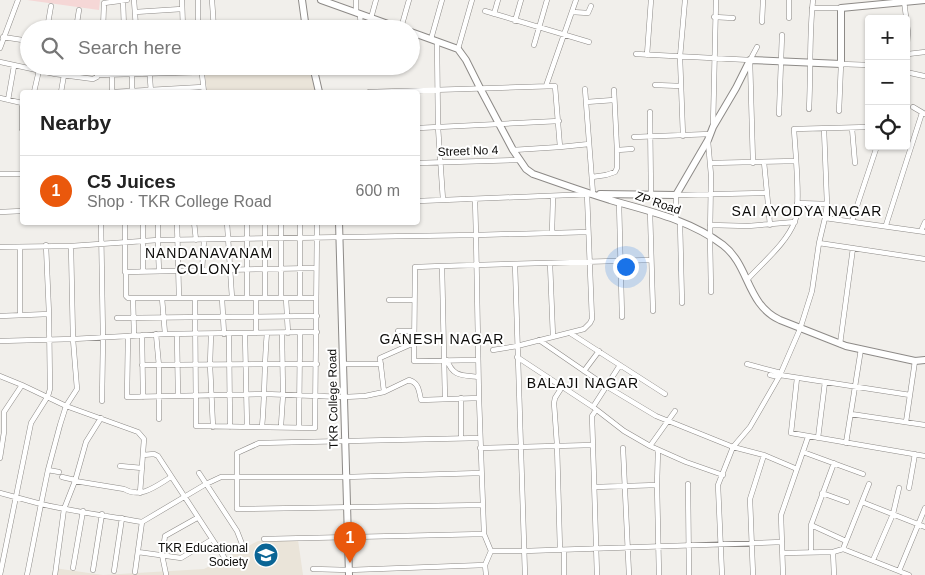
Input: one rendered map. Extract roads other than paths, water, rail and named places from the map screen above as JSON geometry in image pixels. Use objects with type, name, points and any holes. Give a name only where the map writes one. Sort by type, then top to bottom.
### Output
[{"type":"street","points":[[0,48],[18,0]]},
{"type":"street","points":[[123,0],[124,20]]},
{"type":"street","points":[[104,20],[104,3],[127,0]]},
{"type":"street","points":[[134,0],[136,20]]},
{"type":"street","points":[[182,0],[183,20]]},
{"type":"street","points":[[198,0],[198,20]]},
{"type":"street","points":[[212,0],[213,20]]},
{"type":"street","points":[[302,0],[305,20]]},
{"type":"street","points":[[321,0],[377,20]]},
{"type":"street","points":[[356,0],[359,20]]},
{"type":"street","points":[[371,18],[376,0]]},
{"type":"street","points":[[404,20],[409,0]]},
{"type":"street","points":[[442,0],[434,40],[443,200]]},
{"type":"street","points":[[420,35],[458,49],[472,0]]},
{"type":"street","points":[[494,14],[498,0]]},
{"type":"street","points":[[515,21],[521,0]]},
{"type":"street","points":[[534,45],[547,0]]},
{"type":"street","points":[[546,86],[576,0]]},
{"type":"street","points":[[647,55],[651,0]]},
{"type":"street","points":[[682,136],[680,57],[685,0]]},
{"type":"street","points":[[713,127],[714,17],[716,0]]},
{"type":"street","points":[[762,22],[763,0]]},
{"type":"street","points":[[789,18],[790,0]]},
{"type":"street","points":[[810,109],[813,0]]},
{"type":"street","points":[[839,111],[843,8],[845,0]]},
{"type":"street","points":[[812,8],[843,8],[874,3],[925,0]]},
{"type":"street","points":[[903,1],[905,15]]},
{"type":"street","points":[[49,20],[51,6]]},
{"type":"street","points":[[572,12],[588,14],[591,6]]},
{"type":"street","points":[[135,12],[182,9]]},
{"type":"street","points":[[77,20],[78,10]]},
{"type":"street","points":[[484,11],[589,42]]},
{"type":"street","points":[[714,17],[733,18]]},
{"type":"street","points":[[779,114],[782,35]]},
{"type":"street","points":[[3,37],[20,40]]},
{"type":"street","points":[[682,303],[676,195],[736,88],[757,46]]},
{"type":"street","name":"ZP Road","points":[[458,49],[466,60],[519,160],[534,174],[590,194],[678,221],[710,237],[733,254],[747,280],[750,290],[762,307],[772,316],[800,330],[840,344],[915,361],[925,360]]},
{"type":"street","points":[[910,55],[925,52]]},
{"type":"street","points":[[636,54],[865,65]]},
{"type":"street","points":[[750,60],[753,163]]},
{"type":"street","points":[[0,62],[20,66]]},
{"type":"street","points":[[8,100],[14,66]]},
{"type":"street","points":[[910,73],[924,76]]},
{"type":"street","points":[[34,90],[38,75]]},
{"type":"street","points":[[62,90],[64,75],[93,79],[98,76],[112,75],[113,90]]},
{"type":"street","points":[[132,75],[132,90]]},
{"type":"street","points":[[150,75],[151,90]]},
{"type":"street","points":[[202,75],[203,90]]},
{"type":"street","points":[[316,75],[319,90]]},
{"type":"street","points":[[655,85],[681,86]]},
{"type":"street","points":[[420,91],[555,86],[560,148]]},
{"type":"street","points":[[493,350],[584,329],[592,319],[588,232],[592,177],[585,89]]},
{"type":"street","points":[[592,177],[612,174],[617,168],[614,90]]},
{"type":"street","points":[[0,98],[20,103]]},
{"type":"street","points":[[586,102],[614,100]]},
{"type":"street","points":[[886,225],[924,114],[913,107]]},
{"type":"street","points":[[650,112],[651,196]]},
{"type":"street","points":[[420,128],[559,120]]},
{"type":"street","points":[[747,280],[784,238],[795,222],[798,213],[794,129],[865,126]]},
{"type":"street","points":[[852,128],[855,163]]},
{"type":"street","points":[[722,575],[718,485],[733,447],[750,427],[780,375],[800,330],[812,291],[827,204],[824,129]]},
{"type":"street","points":[[634,137],[709,137]]},
{"type":"street","points":[[709,137],[711,164],[711,292]]},
{"type":"street","points":[[513,150],[560,148],[589,144]]},
{"type":"street","points":[[617,150],[632,149]]},
{"type":"street","points":[[852,221],[876,150]]},
{"type":"street","name":"Street No 4","points":[[420,163],[519,160]]},
{"type":"street","points":[[711,164],[796,161]]},
{"type":"street","points":[[764,162],[770,225]]},
{"type":"street","points":[[0,174],[20,174]]},
{"type":"street","points":[[420,201],[590,194],[651,196],[767,193]]},
{"type":"street","points":[[552,233],[554,196]]},
{"type":"street","points":[[475,199],[481,473],[484,534],[491,551],[485,565],[486,575]]},
{"type":"street","points":[[619,202],[622,318]]},
{"type":"street","points":[[798,203],[827,204]]},
{"type":"street","points":[[650,211],[653,311]]},
{"type":"street","points":[[0,212],[20,212]]},
{"type":"street","points":[[825,218],[923,231],[925,222]]},
{"type":"street","points":[[710,225],[770,225],[795,222]]},
{"type":"street","points":[[101,225],[102,401]]},
{"type":"street","points":[[125,225],[126,296],[128,298],[316,298]]},
{"type":"street","points":[[143,225],[143,271]]},
{"type":"street","points":[[158,225],[159,271]]},
{"type":"street","points":[[178,225],[177,271],[179,298]]},
{"type":"street","points":[[194,225],[196,240]]},
{"type":"street","points":[[227,225],[232,298]]},
{"type":"street","points":[[246,225],[247,298]]},
{"type":"street","points":[[265,225],[265,298]]},
{"type":"street","points":[[281,225],[282,269],[287,316],[282,364],[281,426]]},
{"type":"street","points":[[300,225],[300,298]]},
{"type":"street","points":[[195,298],[196,426],[316,428],[317,225]]},
{"type":"street","name":"TKR College Road","points":[[339,225],[349,572]]},
{"type":"street","points":[[0,247],[71,246],[158,240],[588,232]]},
{"type":"street","points":[[202,271],[204,240]]},
{"type":"street","points":[[819,243],[925,259]]},
{"type":"street","points":[[0,575],[31,423],[48,396],[50,389],[50,314],[46,245]]},
{"type":"street","points":[[27,575],[48,470],[66,406],[77,389],[73,339],[71,246]]},
{"type":"street","points":[[20,247],[20,315]]},
{"type":"street","points":[[840,344],[852,248]]},
{"type":"street","points":[[478,360],[414,361],[414,267],[651,260]]},
{"type":"street","points":[[550,263],[553,337]]},
{"type":"street","points":[[515,264],[525,575]]},
{"type":"street","points":[[442,266],[446,360],[445,398]]},
{"type":"street","points":[[126,272],[316,268]]},
{"type":"street","points":[[133,298],[134,335]]},
{"type":"street","points":[[162,298],[165,334]]},
{"type":"street","points":[[222,298],[231,365],[230,427]]},
{"type":"street","points":[[256,298],[256,333]]},
{"type":"street","points":[[389,300],[414,300]]},
{"type":"street","points":[[0,316],[50,314]]},
{"type":"street","points":[[117,318],[317,316]]},
{"type":"street","points":[[398,331],[414,331]]},
{"type":"street","points":[[299,427],[300,332]]},
{"type":"street","points":[[0,341],[103,338],[156,334],[317,332]]},
{"type":"street","points":[[262,426],[267,333]]},
{"type":"street","points":[[570,333],[665,394]]},
{"type":"street","points":[[156,334],[159,366],[159,419]]},
{"type":"street","points":[[211,334],[210,365],[213,427]]},
{"type":"street","points":[[245,334],[248,427]]},
{"type":"street","points":[[142,335],[143,397]]},
{"type":"street","points":[[177,335],[178,396]]},
{"type":"street","points":[[128,336],[127,397],[265,394],[365,396],[384,392],[409,380],[414,381],[419,388],[421,400],[478,398]]},
{"type":"street","points":[[539,340],[584,372],[656,416],[733,447],[764,455],[797,469]]},
{"type":"street","points":[[384,392],[380,358],[414,343]]},
{"type":"street","points":[[846,444],[861,349]]},
{"type":"street","points":[[584,372],[598,351]]},
{"type":"street","points":[[517,358],[624,431],[650,446],[723,475]]},
{"type":"street","points":[[446,360],[454,373],[478,377]]},
{"type":"street","points":[[906,422],[915,361]]},
{"type":"street","points":[[142,365],[317,364]]},
{"type":"street","points":[[344,364],[381,364]]},
{"type":"street","points":[[747,364],[780,375],[910,395]]},
{"type":"street","points":[[597,575],[592,416],[606,386],[620,365]]},
{"type":"street","points":[[770,375],[780,375]]},
{"type":"street","points":[[0,376],[48,396],[66,406],[138,432],[144,439],[140,493]]},
{"type":"street","points":[[797,378],[791,433],[846,444],[925,456]]},
{"type":"street","points":[[818,438],[825,382]]},
{"type":"street","points":[[0,458],[4,432],[2,411],[22,385]]},
{"type":"street","points":[[562,387],[554,403],[564,575]]},
{"type":"street","points":[[461,398],[461,438]]},
{"type":"street","points":[[650,446],[675,411]]},
{"type":"street","points":[[851,414],[925,425]]},
{"type":"street","points":[[55,575],[64,509],[75,481],[86,442],[101,418]]},
{"type":"street","points":[[783,575],[781,515],[808,437]]},
{"type":"street","points":[[480,438],[260,442],[237,453],[237,509],[483,506]]},
{"type":"street","points":[[480,448],[593,445]]},
{"type":"street","points":[[623,448],[629,575]]},
{"type":"street","points":[[658,450],[659,575]]},
{"type":"street","points":[[803,452],[863,474]]},
{"type":"street","points":[[143,455],[154,454],[158,456],[224,557]]},
{"type":"street","points":[[910,488],[915,454]]},
{"type":"street","points":[[753,575],[750,499],[764,455]]},
{"type":"street","points":[[811,552],[811,525],[834,463]]},
{"type":"street","points":[[120,466],[142,468]]},
{"type":"street","points":[[48,470],[59,472]]},
{"type":"street","points":[[199,472],[237,531],[244,548]]},
{"type":"street","points":[[0,493],[64,509],[142,522],[206,484],[221,478],[481,473]]},
{"type":"street","points":[[62,477],[140,493],[154,488],[171,477]]},
{"type":"street","points":[[688,484],[689,575]]},
{"type":"street","points":[[843,549],[869,484]]},
{"type":"street","points":[[595,487],[657,485]]},
{"type":"street","points":[[873,560],[893,514],[899,488]]},
{"type":"street","points":[[822,493],[847,502]]},
{"type":"street","points":[[862,502],[925,527]]},
{"type":"street","points":[[898,571],[925,508]]},
{"type":"street","points":[[73,568],[83,512]]},
{"type":"street","points":[[93,570],[102,514]]},
{"type":"street","points":[[114,571],[122,518]]},
{"type":"street","points":[[166,574],[162,555],[165,536],[197,518]]},
{"type":"street","points":[[135,572],[142,522]]},
{"type":"street","points":[[811,525],[846,541]]},
{"type":"street","points":[[264,539],[348,539],[484,534]]},
{"type":"street","points":[[138,552],[181,558],[212,540]]},
{"type":"street","points":[[491,551],[782,542]]},
{"type":"street","points":[[783,553],[833,552],[843,549],[908,575]]},
{"type":"street","points":[[833,552],[834,575]]},
{"type":"street","points":[[313,569],[349,572],[485,565]]},
{"type":"place","name":"TKR Educational Society","points":[[266,555]]},
{"type":"place","name":"C5 Juices","points":[[350,563]]},
{"type":"district","name":"SAI AYODYA NAGAR","points":[[807,211]]},
{"type":"district","name":"NANDANAVANAM COLONY","points":[[209,262]]},
{"type":"district","name":"GANESH NAGAR","points":[[442,339]]},
{"type":"district","name":"BALAJI NAGAR","points":[[583,383]]}]
